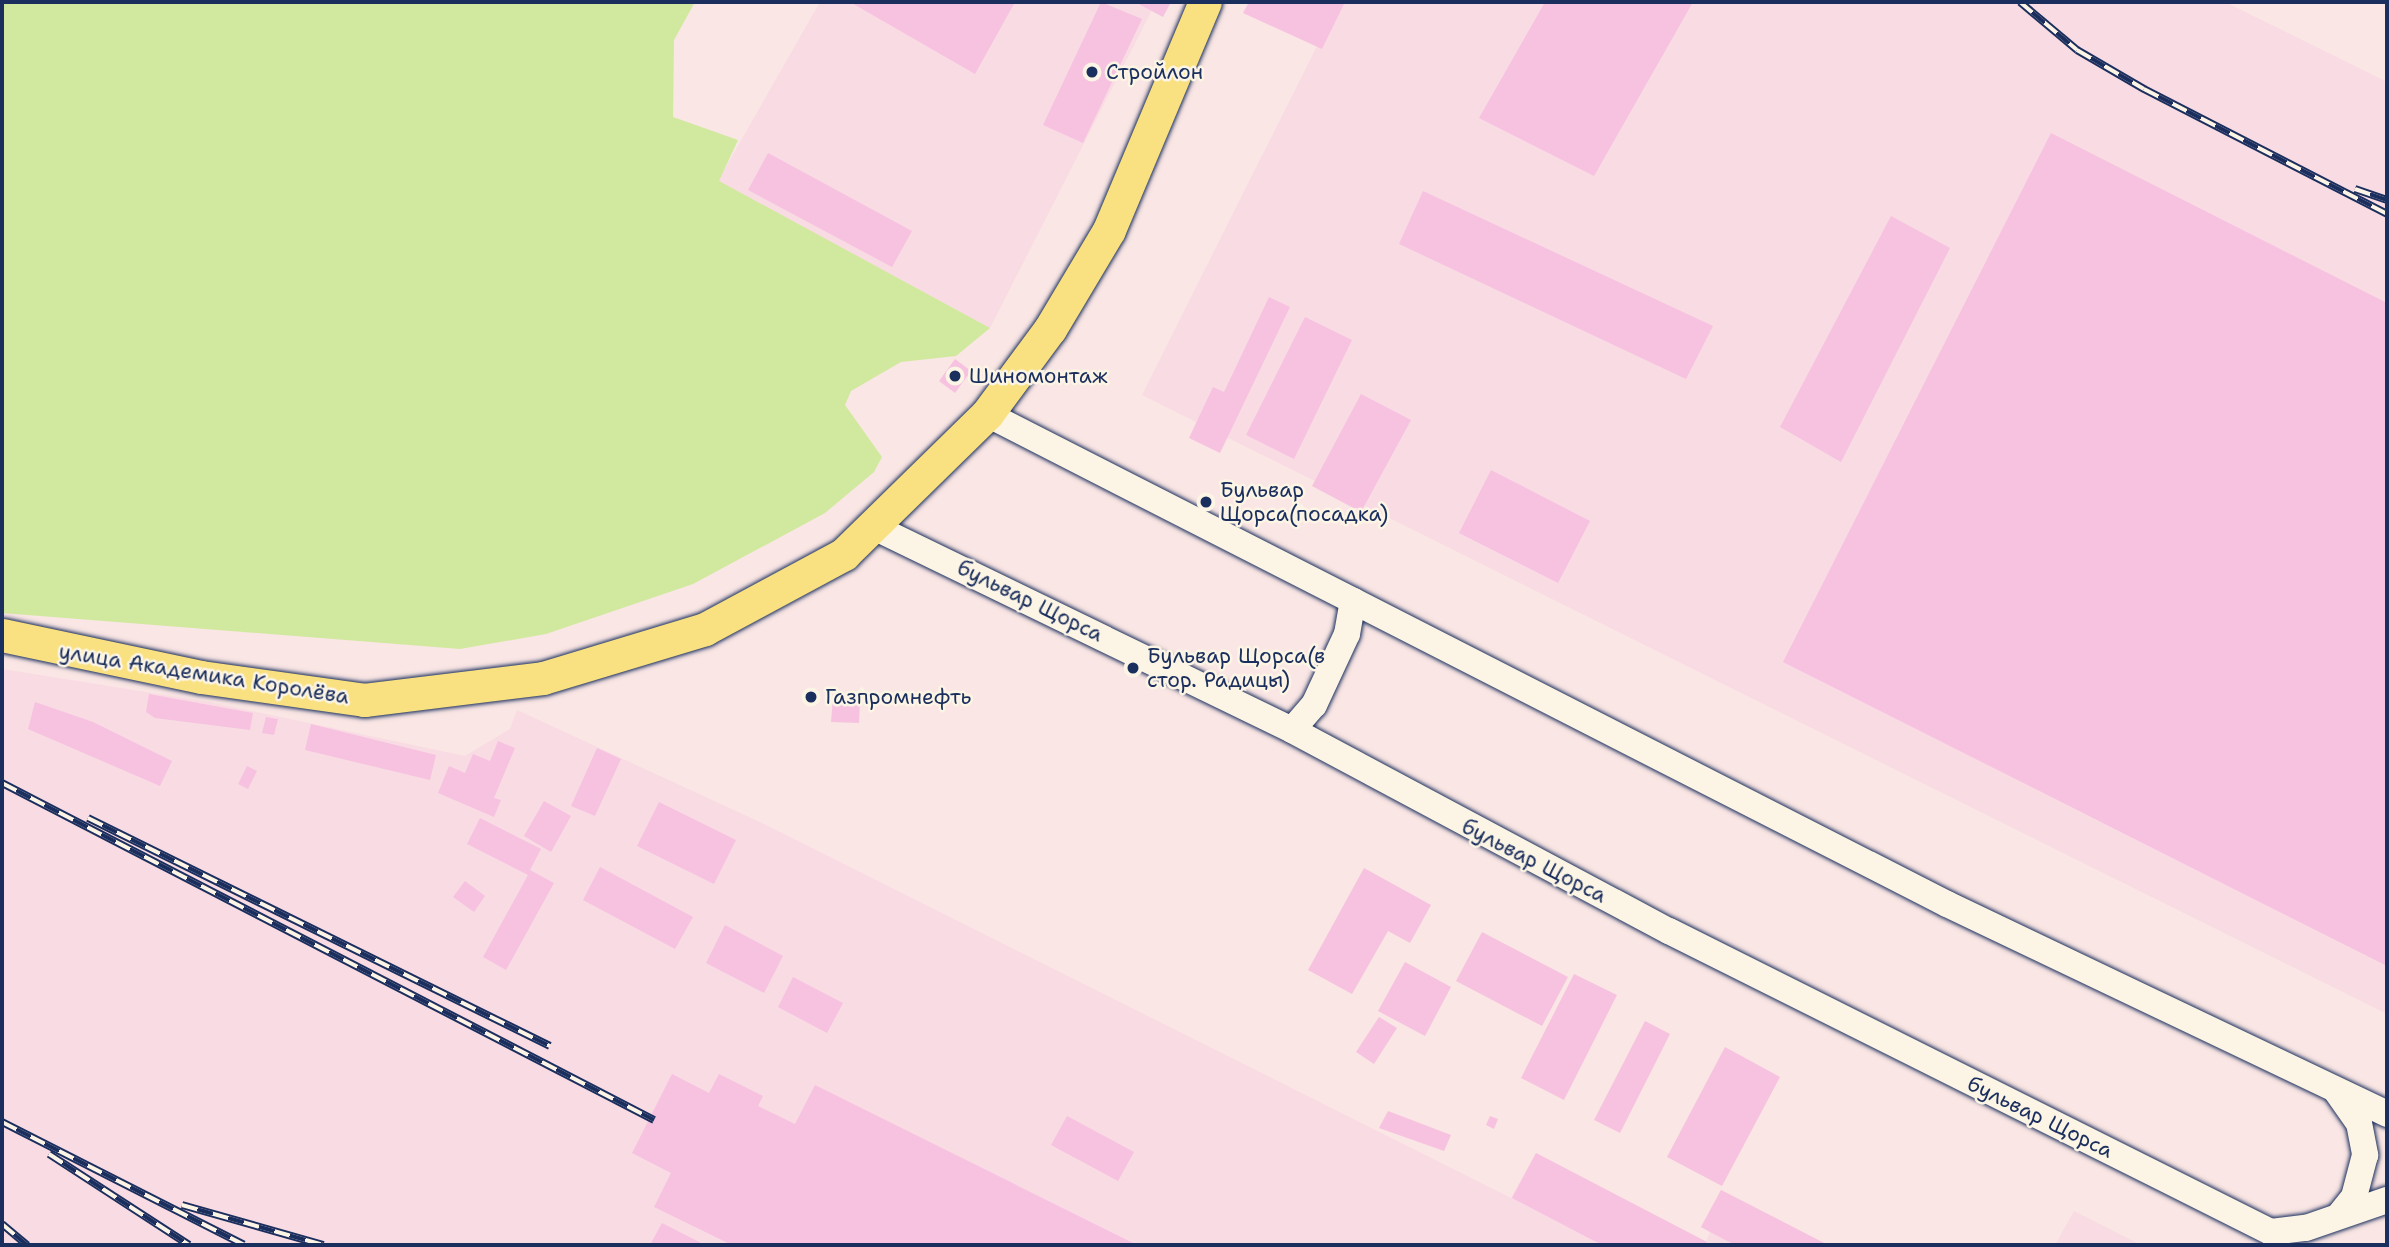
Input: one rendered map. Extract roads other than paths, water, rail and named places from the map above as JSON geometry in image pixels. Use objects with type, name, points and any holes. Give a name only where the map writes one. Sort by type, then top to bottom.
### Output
[{"type":"main road","points":[[874,527],[987,414],[1050,329],[1109,230],[1205,2]]},
{"type":"main road","name":"улица Академика Королёва","points":[[2,635],[297,691],[364,700],[433,695],[542,678],[684,638],[844,554],[874,527]]},
{"type":"street","points":[[987,414],[1948,904],[2387,1114]]},
{"type":"street","name":"бульвар Щорса","points":[[874,527],[1292,730],[1670,931],[2272,1232],[2306,1228],[2341,1213],[2387,1200]]},
{"type":"street","points":[[1292,730],[1314,705],[1347,634],[1353,601]]},
{"type":"street","points":[[2336,1091],[2359,1123],[2365,1155],[2354,1197],[2341,1213]]},
{"type":"railway","points":[[2020,2],[2077,50],[2144,89],[2387,214]]},
{"type":"railway","points":[[2355,189],[2387,200]]},
{"type":"railway","points":[[2,783],[654,1120]]},
{"type":"railway","points":[[88,818],[550,1046]]},
{"type":"railway","points":[[2,1122],[244,1245]]},
{"type":"railway","points":[[49,1154],[189,1245]]},
{"type":"railway","points":[[182,1205],[323,1245]]},
{"type":"railway","points":[[2,1224],[27,1245]]},
{"type":"place","name":"Стройлон","points":[[1092,72]]},
{"type":"place","name":"Шиномонтаж","points":[[955,376]]},
{"type":"place","name":"Бульвар Щорса(посадка)","points":[[1206,502]]},
{"type":"place","name":"Бульвар Щорса(в стор. Радицы)","points":[[1133,668]]},
{"type":"place","name":"Газпромнефть","points":[[811,697]]}]
